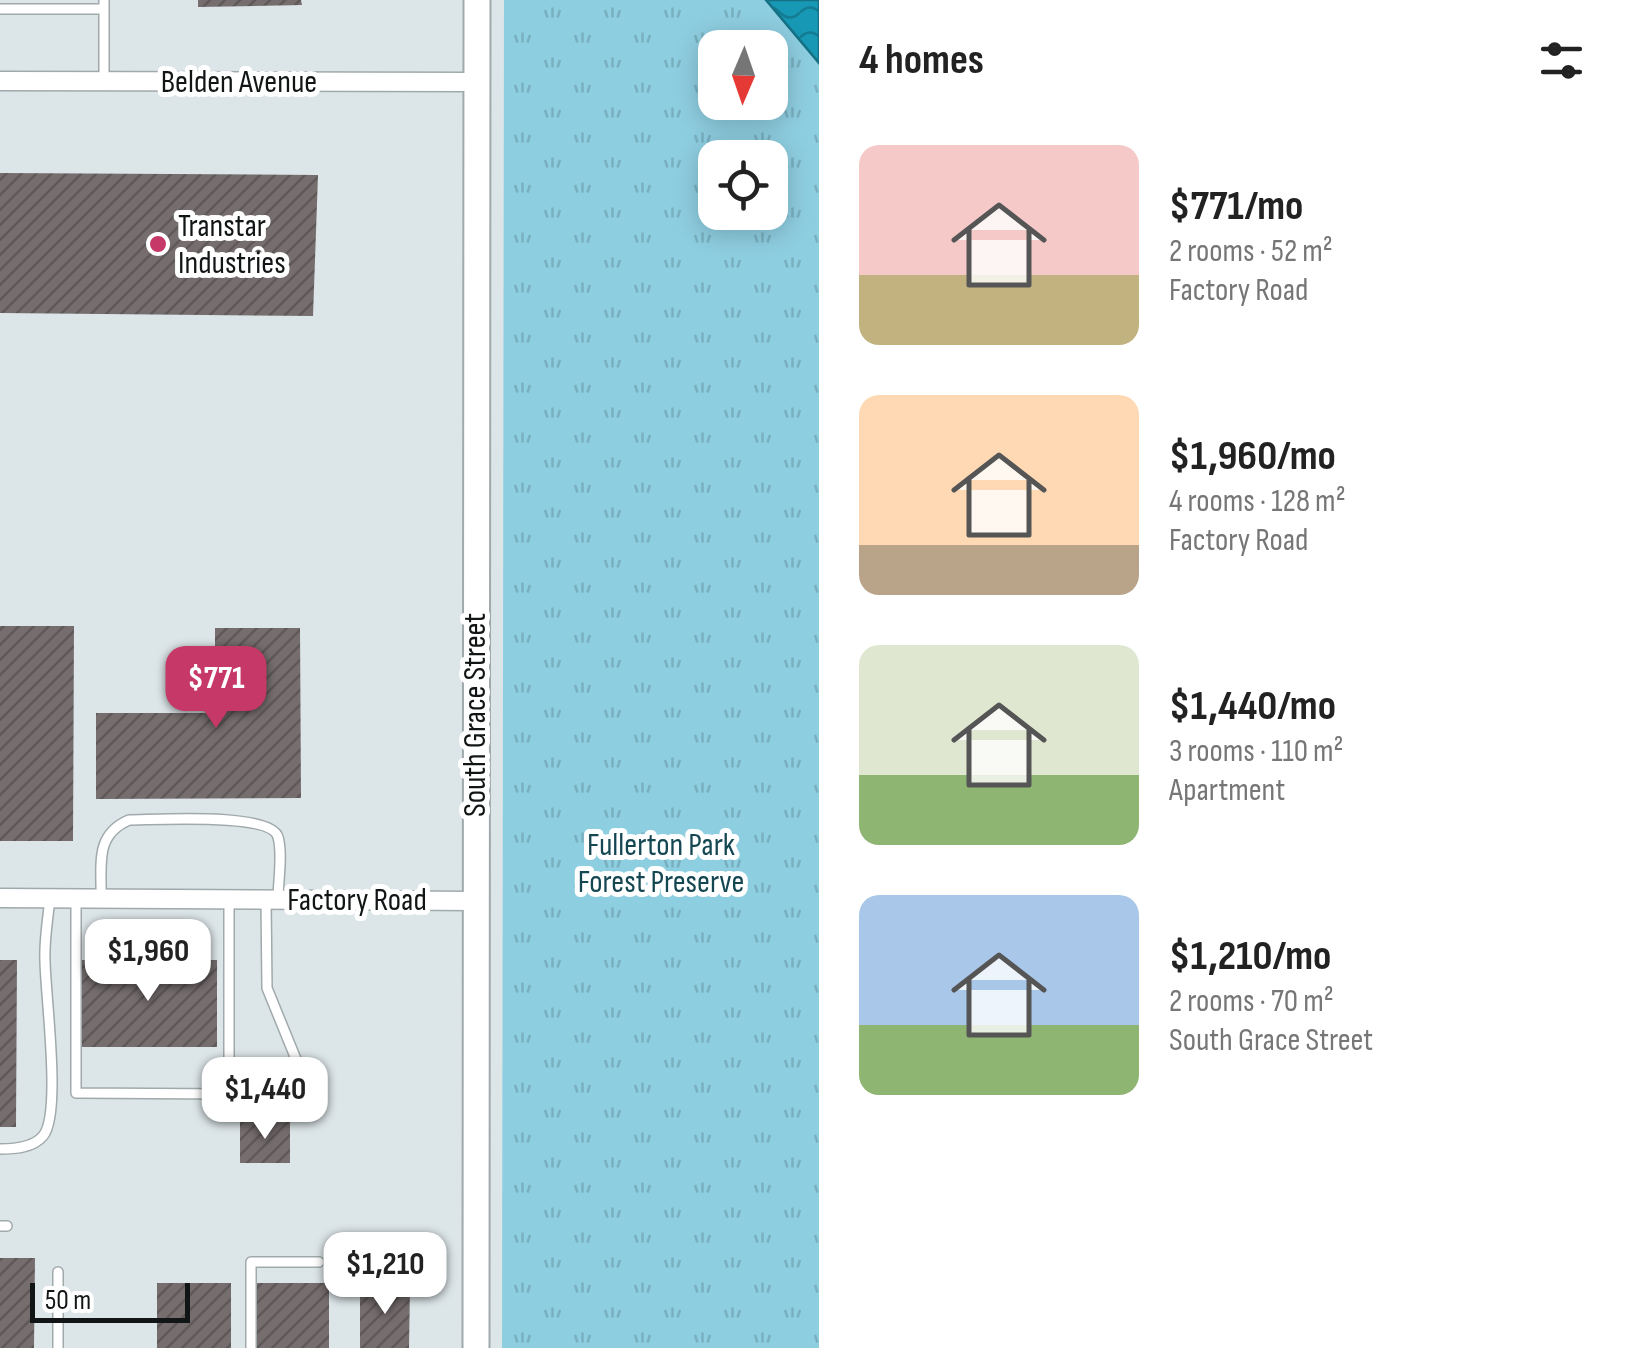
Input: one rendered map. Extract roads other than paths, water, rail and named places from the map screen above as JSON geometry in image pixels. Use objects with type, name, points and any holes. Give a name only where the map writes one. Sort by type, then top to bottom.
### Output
[{"type":"street","name":"South Grace Street","points":[[476,1348],[477,0]]},
{"type":"street","name":"Belden Avenue","points":[[0,82],[477,82]]},
{"type":"street","name":"Factory Road","points":[[0,898],[474,901]]},
{"type":"lane","points":[[0,9],[104,5],[104,82]]},
{"type":"lane","points":[[76,898],[76,1093],[229,1094],[240,1086],[288,1083],[298,1064],[268,988],[278,836],[271,826],[234,820],[129,820],[112,828],[103,845],[101,899]]},
{"type":"lane","points":[[0,1148],[18,1149],[41,1139],[49,1126],[51,1042],[44,958],[50,898]]},
{"type":"lane","points":[[229,1094],[230,899]]},
{"type":"lane","points":[[251,1348],[251,1262],[319,1262]]},
{"type":"lane","points":[[58,1272],[58,1348]]},
{"type":"water","points":[[766,0],[819,0],[819,63]]},
{"type":"place","name":"Transtar Industries","points":[[158,244]]},
{"type":"park label","name":"Fullerton Park Forest Preserve","points":[[661,864]]}]
